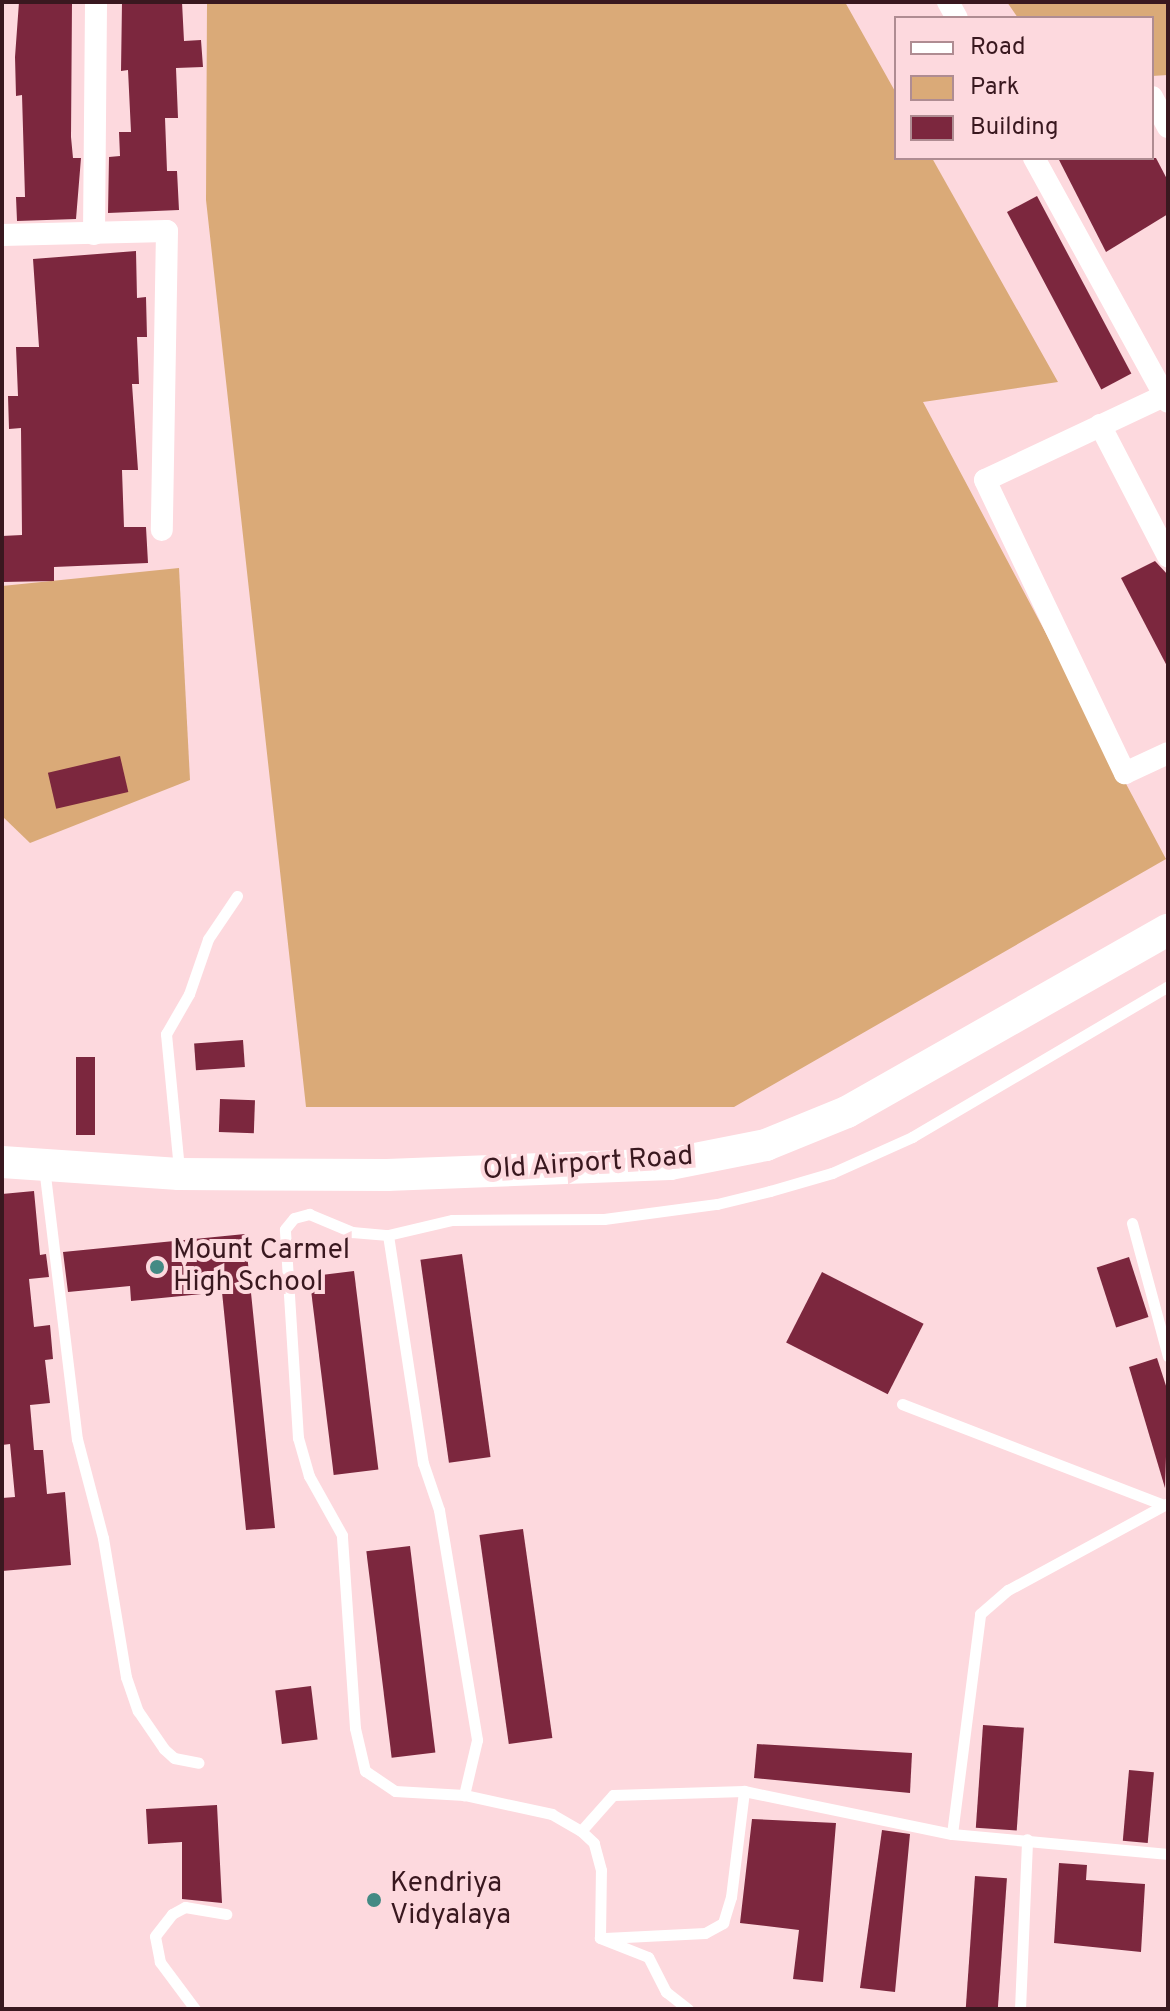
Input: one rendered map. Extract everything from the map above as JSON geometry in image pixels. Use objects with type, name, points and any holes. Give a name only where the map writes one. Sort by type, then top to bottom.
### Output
[{"type":"main road","name":"Old Airport Road","points":[[2,1162],[179,1174],[387,1175],[670,1164],[766,1145],[847,1112],[1168,930]]},
{"type":"street","points":[[94,234],[96,2]]},
{"type":"street","points":[[1154,101],[1168,127]]},
{"type":"street","points":[[1035,160],[1167,397],[985,480],[1125,773],[1168,753]]},
{"type":"street","points":[[2,235],[167,231],[162,530]]},
{"type":"street","points":[[1100,425],[1168,556]]},
{"type":"lane","points":[[179,1174],[166,1034],[189,994],[208,939],[237,896]]},
{"type":"lane","points":[[600,1938],[601,1870],[594,1843],[581,1831],[552,1814],[464,1795],[395,1791],[365,1771],[355,1728],[342,1535],[309,1476],[298,1438],[285,1229],[294,1218],[309,1214],[352,1232],[388,1235],[452,1220],[604,1219],[717,1204],[832,1173],[912,1137],[1168,986]]},
{"type":"lane","points":[[44,1167],[77,1439],[103,1538],[130,1693],[164,1749],[174,1758],[199,1763]]},
{"type":"lane","points":[[1132,1223],[1168,1356]]},
{"type":"lane","points":[[388,1235],[423,1463],[439,1510],[477,1740],[464,1795]]},
{"type":"lane","points":[[902,1404],[1166,1504]]},
{"type":"lane","points":[[952,1834],[980,1614],[1008,1590],[1166,1504]]},
{"type":"lane","points":[[581,1831],[613,1795],[744,1791],[952,1834],[1168,1854]]},
{"type":"lane","points":[[600,1938],[705,1933],[723,1923],[731,1897],[744,1791]]},
{"type":"lane","points":[[1020,2009],[1027,1839]]},
{"type":"lane","points":[[195,2009],[160,1962],[155,1936],[172,1914],[185,1907],[226,1914]]},
{"type":"lane","points":[[600,1938],[648,1957],[666,1992],[688,2009]]},
{"type":"green space","points":[[207,2],[845,2],[894,89],[894,160],[933,160],[1058,382],[923,402],[1166,859],[734,1107],[306,1107],[206,200]]},
{"type":"green space","points":[[1007,2],[1168,2],[1168,75],[1154,76],[1154,16],[1017,16]]},
{"type":"green space","points":[[179,568],[190,780],[30,843],[2,816],[2,586]]},
{"type":"building","points":[[19,2],[72,2],[71,137],[73,158],[81,158],[76,219],[17,221],[16,197],[25,197],[22,95],[16,96]]},
{"type":"building","points":[[122,2],[182,2],[184,41],[201,40],[203,67],[176,68],[178,118],[165,118],[167,171],[177,171],[179,210],[108,213],[109,157],[120,156],[119,132],[131,132],[128,70],[121,71]]},
{"type":"building","points":[[1156,158],[1168,181],[1168,214],[1106,252],[1059,160]]},
{"type":"building","points":[[1037,196],[1131,373],[1101,389],[1007,212]]},
{"type":"building","points":[[136,251],[137,298],[146,297],[147,337],[137,337],[139,384],[132,384],[138,470],[122,470],[124,527],[146,527],[148,563],[54,567],[54,581],[2,582],[2,536],[22,535],[21,428],[9,429],[8,396],[18,396],[16,347],[39,347],[33,259]]},
{"type":"building","points":[[1155,561],[1168,575],[1168,668],[1121,578]]},
{"type":"building","points":[[120,756],[128,792],[56,809],[48,773]]},
{"type":"building","points":[[243,1040],[245,1067],[196,1070],[194,1043]]},
{"type":"building","points":[[76,1057],[95,1057],[95,1135],[76,1135]]},
{"type":"building","points":[[220,1099],[255,1100],[254,1133],[219,1132]]},
{"type":"building","points":[[34,1191],[40,1255],[46,1254],[49,1277],[29,1279],[34,1327],[50,1325],[53,1359],[45,1360],[50,1403],[30,1405],[34,1450],[43,1450],[47,1494],[65,1492],[71,1565],[2,1571],[2,1498],[15,1497],[10,1444],[2,1445],[2,1194]]},
{"type":"building","points":[[245,1234],[275,1528],[246,1530],[222,1292],[131,1301],[130,1286],[68,1292],[63,1252]]},
{"type":"building","points":[[462,1254],[491,1457],[449,1463],[420,1260]]},
{"type":"building","points":[[1129,1257],[1148,1317],[1116,1327],[1097,1268]]},
{"type":"building","points":[[354,1271],[378,1470],[334,1475],[309,1276]]},
{"type":"building","points":[[822,1272],[924,1324],[888,1394],[786,1342]]},
{"type":"building","points":[[1157,1358],[1168,1392],[1165,1488],[1129,1367]]},
{"type":"building","points":[[523,1529],[552,1738],[509,1744],[479,1535]]},
{"type":"building","points":[[410,1546],[435,1752],[392,1758],[366,1551]]},
{"type":"building","points":[[311,1686],[318,1740],[282,1744],[275,1690]]},
{"type":"building","points":[[983,1725],[1024,1728],[1017,1831],[976,1828]]},
{"type":"building","points":[[757,1744],[912,1753],[910,1793],[754,1778]]},
{"type":"building","points":[[1129,1770],[1154,1772],[1148,1843],[1123,1841]]},
{"type":"building","points":[[217,1805],[222,1903],[182,1899],[182,1842],[148,1844],[146,1809]]},
{"type":"building","points":[[752,1819],[836,1823],[823,1982],[793,1979],[799,1930],[740,1923]]},
{"type":"building","points":[[882,1830],[910,1834],[895,1992],[860,1988]]},
{"type":"building","points":[[1059,1863],[1087,1865],[1086,1880],[1145,1884],[1141,1952],[1054,1943]]},
{"type":"building","points":[[975,1876],[1007,1878],[998,2009],[966,2009]]},
{"type":"place","name":"Mount Carmel High School","points":[[157,1267]]},
{"type":"place","name":"Kendriya Vidyalaya","points":[[374,1900]]}]
